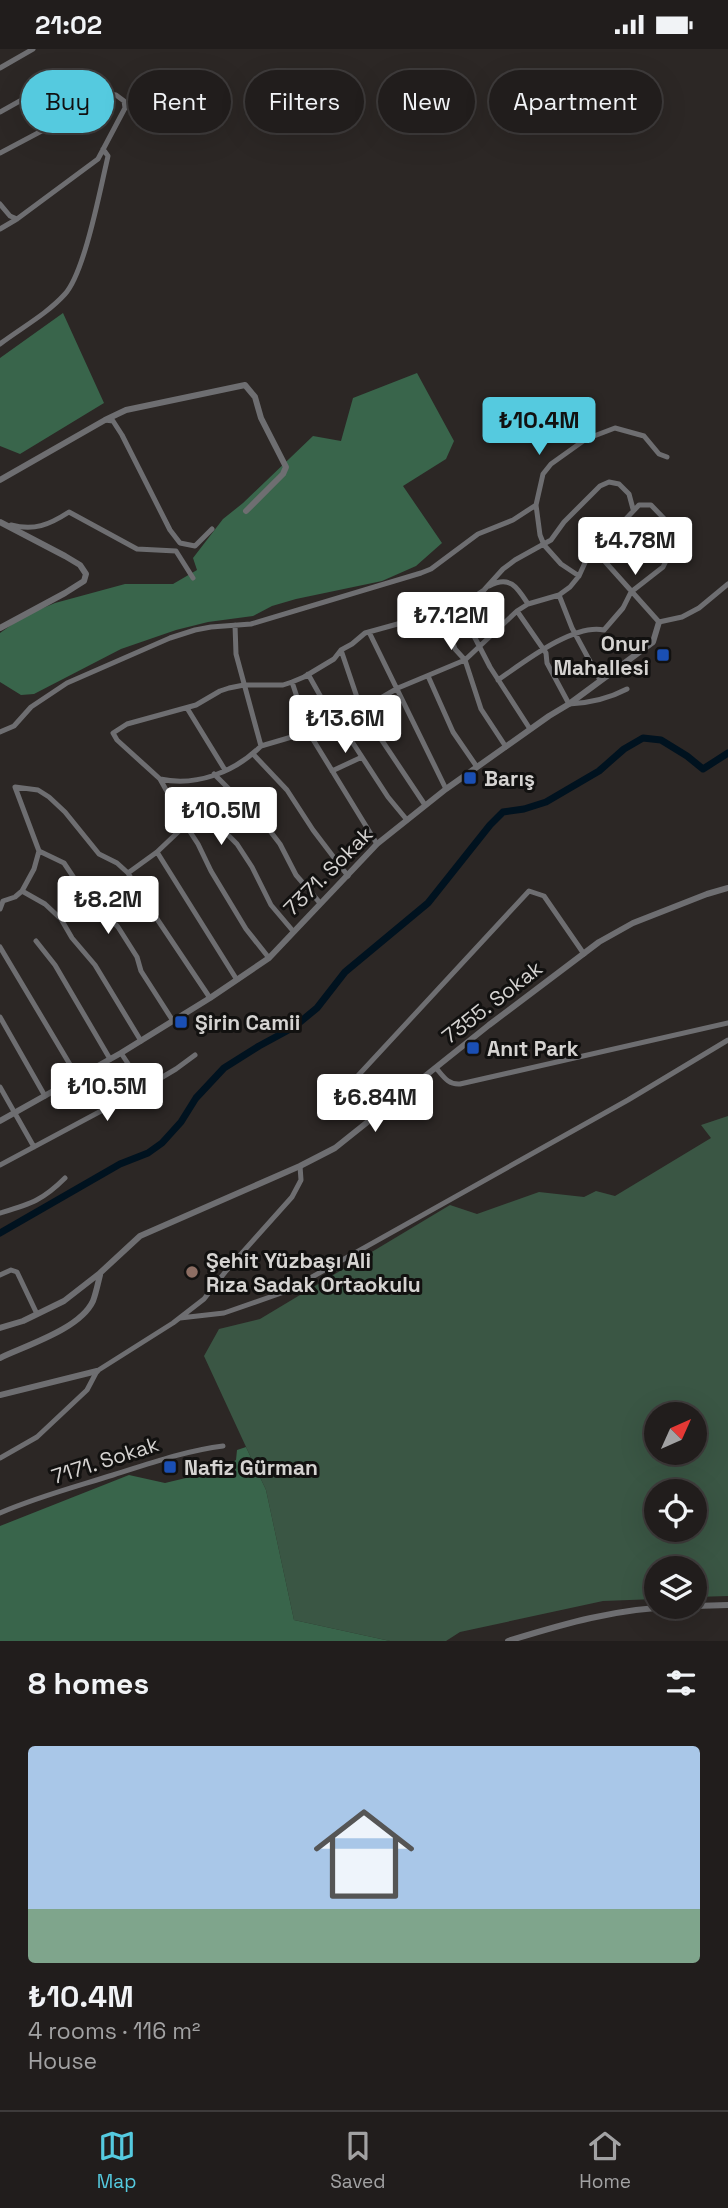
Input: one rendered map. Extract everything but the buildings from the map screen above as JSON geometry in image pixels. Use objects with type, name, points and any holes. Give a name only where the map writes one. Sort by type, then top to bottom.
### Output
[{"type":"street","points":[[0,68],[33,49]]},
{"type":"street","points":[[0,153],[70,115],[103,93],[116,95],[124,101],[125,109],[98,159],[0,229]]},
{"type":"street","points":[[0,112],[21,100]]},
{"type":"street","points":[[0,344],[54,304],[73,282],[106,165],[108,156],[103,149]]},
{"type":"street","points":[[0,204],[10,216],[17,219]]},
{"type":"street","points":[[0,481],[105,419],[126,410],[245,385],[255,397],[261,418],[286,467],[284,474],[246,510]]},
{"type":"street","points":[[105,419],[113,421],[122,435],[170,530],[180,543],[195,546],[212,529]]},
{"type":"street","points":[[579,576],[561,564],[544,545],[537,522],[536,505],[543,474],[551,464],[586,439],[615,428],[643,436],[659,454],[667,457]]},
{"type":"street","points":[[484,590],[515,560],[544,545],[600,486],[609,482],[619,484],[629,494],[633,509]]},
{"type":"street","points":[[0,732],[14,726],[43,698],[93,670],[195,630],[251,624],[421,573],[431,569],[478,534],[513,520],[536,505]]},
{"type":"street","points":[[160,779],[175,782],[200,781],[253,754],[261,746],[336,724],[398,688],[465,660],[517,611],[528,604],[559,595],[570,587],[579,576],[593,545],[622,523],[639,505],[651,505],[676,531],[683,534]]},
{"type":"street","points":[[2,523],[25,529],[41,528],[69,512],[137,549],[176,551],[193,578]]},
{"type":"street","points":[[0,628],[65,593],[84,581],[86,574],[80,565],[2,523]]},
{"type":"street","points":[[593,545],[600,557],[659,622],[682,617],[699,608],[728,584]]},
{"type":"street","points":[[498,680],[569,635],[598,628],[604,630],[623,608],[631,592],[663,567],[671,551]]},
{"type":"street","points":[[269,958],[246,929],[160,779],[117,740],[113,733],[127,725],[196,705],[220,691],[244,685],[292,682],[334,659],[341,650],[369,632],[459,607],[499,581],[507,582],[516,588],[528,604]]},
{"type":"street","points":[[559,595],[600,680]]},
{"type":"street","points":[[459,607],[498,680],[530,729]]},
{"type":"street","points":[[443,611],[455,649],[465,660],[481,709],[506,747]]},
{"type":"street","points":[[517,611],[546,653],[547,663],[569,704],[609,698],[627,689]]},
{"type":"street","name":"7371. Sokak","points":[[0,1121],[141,1041],[269,958],[377,844],[446,789],[653,642],[659,622]]},
{"type":"street","points":[[235,625],[236,654],[261,746]]},
{"type":"street","points":[[369,632],[446,789]]},
{"type":"street","points":[[341,650],[361,709],[425,805]]},
{"type":"street","points":[[308,674],[336,724],[349,737],[407,820]]},
{"type":"street","points":[[428,676],[453,732],[477,767]]},
{"type":"street","points":[[292,682],[309,733],[377,844]]},
{"type":"street","points":[[187,708],[225,770]]},
{"type":"street","points":[[253,754],[288,790],[313,830],[348,876]]},
{"type":"street","points":[[332,771],[362,757]]},
{"type":"street","points":[[214,774],[267,827],[280,844],[296,875],[320,903]]},
{"type":"street","points":[[0,909],[1,901],[15,897],[22,891],[34,869],[39,851],[15,787],[38,790],[65,812],[99,854],[117,863],[128,873],[211,998]]},
{"type":"street","points":[[128,873],[157,852],[196,815],[216,823],[237,845],[252,867],[271,905],[293,930]]},
{"type":"street","points":[[39,851],[64,863],[118,927],[137,957],[141,971],[173,1021]]},
{"type":"street","points":[[157,852],[237,980]]},
{"type":"street","name":"7355. Sokak","points":[[0,1328],[23,1321],[64,1301],[100,1273],[140,1236],[335,1148],[489,1025],[599,942],[633,923],[728,888]]},
{"type":"street","points":[[22,891],[45,904],[61,919],[72,938],[96,965],[141,1041]]},
{"type":"street","points":[[380,1113],[353,1081],[529,891],[544,896],[584,954]]},
{"type":"street","points":[[36,941],[55,965],[110,1059]]},
{"type":"street","points":[[0,947],[78,1078]]},
{"type":"street","points":[[0,1017],[45,1096]]},
{"type":"street","points":[[436,1067],[449,1082],[460,1084],[728,1023]]},
{"type":"street","points":[[180,1318],[224,1314],[287,1291],[628,1100],[728,1040]]},
{"type":"street","points":[[121,1053],[144,1088]]},
{"type":"street","points":[[0,1165],[144,1088],[195,1055]]},
{"type":"street","points":[[0,1087],[34,1147]]},
{"type":"street","points":[[0,1395],[97,1371],[180,1318],[204,1299],[292,1197],[301,1180],[300,1166]]},
{"type":"street","points":[[0,1213],[32,1204],[51,1192],[65,1178]]},
{"type":"street","points":[[0,1275],[11,1270],[17,1272],[37,1314]]},
{"type":"street","points":[[0,1358],[72,1324],[86,1312],[93,1301],[100,1273]]},
{"type":"street","points":[[0,1458],[37,1437],[87,1389],[97,1371]]},
{"type":"street","name":"7171. Sokak","points":[[0,1513],[26,1502],[172,1456],[222,1446]]},
{"type":"street","points":[[707,1606],[728,1605]]},
{"type":"street","points":[[508,1641],[596,1616],[644,1609]]},
{"type":"green space","points":[[63,313],[104,403],[20,454],[0,446],[0,358]]},
{"type":"green space","points":[[417,373],[454,441],[446,459],[403,486],[442,543],[416,566],[382,581],[296,599],[272,606],[253,616],[208,622],[176,630],[121,649],[34,694],[21,695],[0,682],[0,633],[24,616],[55,603],[125,584],[173,584],[197,570],[193,558],[223,519],[313,436],[341,441],[353,398]]},
{"type":"green space","points":[[728,1116],[728,1596],[707,1597],[707,1556],[644,1556],[644,1599],[603,1601],[460,1632],[446,1641],[390,1641],[294,1620],[266,1490],[204,1356],[219,1329],[260,1319],[450,1205],[477,1214],[539,1192],[584,1197],[596,1191],[615,1196],[711,1138],[701,1125]]},
{"type":"green space","points":[[246,1447],[266,1490],[294,1620],[390,1641],[0,1641],[0,1526],[129,1475],[165,1483],[219,1470],[236,1460],[237,1450]]},
{"type":"waterway","points":[[0,1233],[162,1143],[181,1122],[196,1098],[224,1068],[294,1027],[317,1008],[345,972],[428,903],[503,812],[546,802],[599,771],[624,749],[643,738],[661,740],[703,769],[728,753]]},
{"type":"place","name":"Onur Mahallesi","points":[[663,655]]},
{"type":"place","name":"Barış","points":[[470,778]]},
{"type":"place","name":"Şirin Camii","points":[[181,1022]]},
{"type":"place","name":"Anıt Park","points":[[473,1048]]},
{"type":"place","name":"Şehit Yüzbaşı Ali Rıza Sadak Ortaokulu","points":[[192,1272]]},
{"type":"place","name":"Nafiz Gürman","points":[[170,1467]]}]
